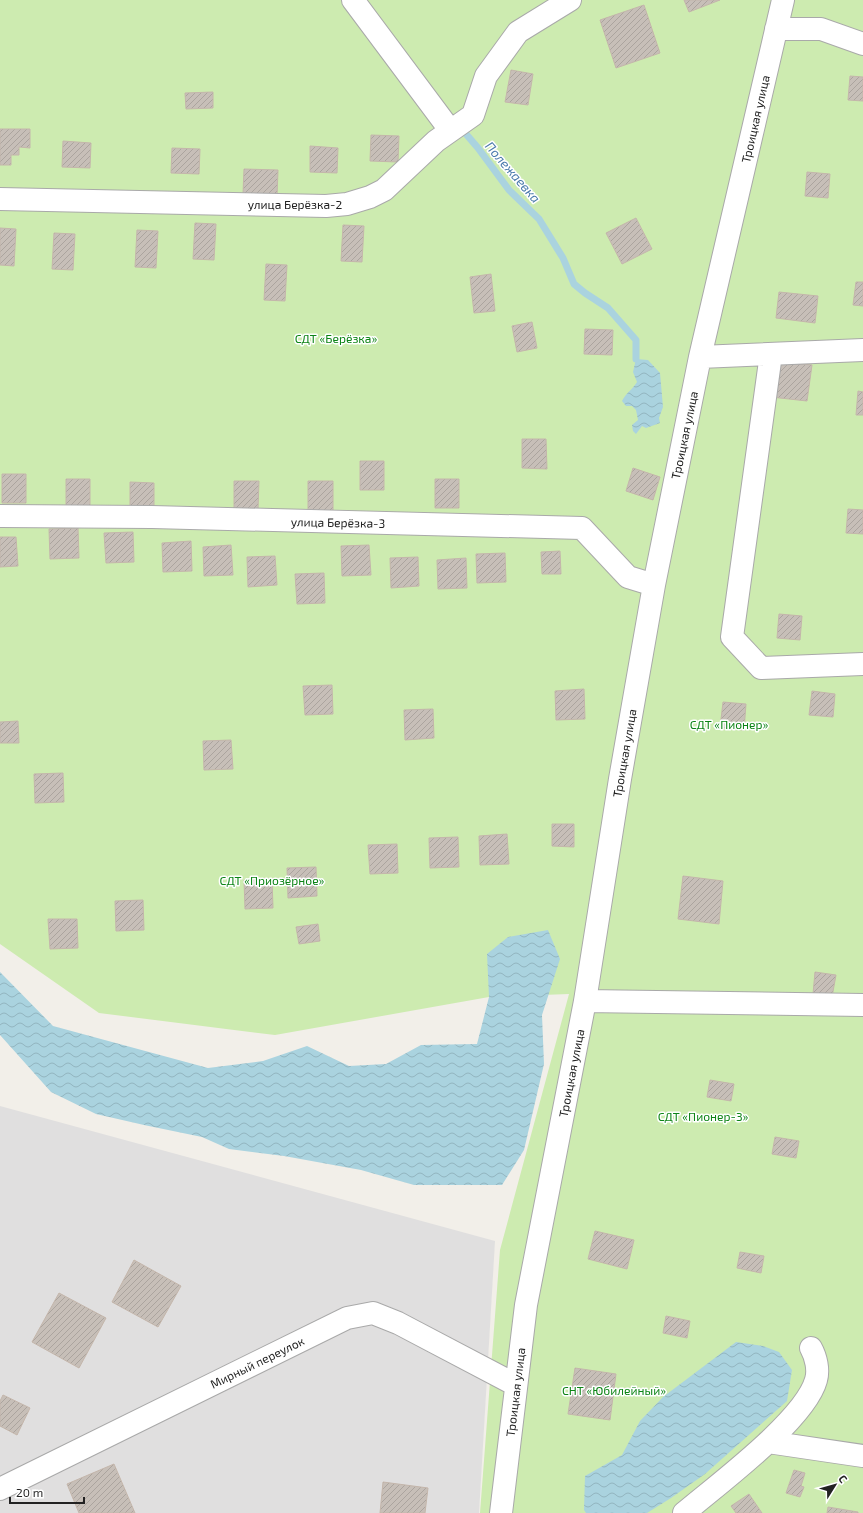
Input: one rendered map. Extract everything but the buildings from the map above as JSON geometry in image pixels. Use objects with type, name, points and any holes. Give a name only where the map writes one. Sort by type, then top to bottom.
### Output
[{"type":"street","points":[[353,0],[450,130]]},
{"type":"street","name":"улица Берёзка-2","points":[[0,199],[326,206],[347,204],[370,197],[384,190],[436,141],[450,130],[474,116],[486,76],[518,32],[570,0]]},
{"type":"street","name":"Троицкая улица","points":[[501,1513],[526,1305],[585,1001],[620,779],[654,585],[700,357],[783,0]]},
{"type":"street","points":[[776,29],[821,29],[863,44]]},
{"type":"street","points":[[700,357],[863,350]]},
{"type":"street","points":[[771,354],[732,637],[760,668],[863,664]]},
{"type":"street","name":"улица Берёзка-3","points":[[0,516],[152,517],[582,528],[628,577],[654,585]]},
{"type":"street","points":[[585,1001],[863,1005]]},
{"type":"street","name":"Мирный переулок","points":[[0,1489],[347,1318],[373,1313],[398,1323],[516,1385]]},
{"type":"street","points":[[684,1513],[768,1442],[801,1407],[809,1396],[817,1379],[816,1357],[811,1348]]},
{"type":"street","points":[[768,1442],[863,1456]]},
{"type":"shaded area","points":[[0,1106],[495,1241],[479,1513],[0,1513]]},
{"type":"green space","points":[[0,0],[863,0],[863,1513],[480,1513],[500,1250],[569,994],[489,997],[275,1035],[99,1013],[0,944]]},
{"type":"water","points":[[636,359],[648,360],[660,373],[663,407],[659,418],[660,423],[646,428],[642,426],[636,434],[633,431],[632,425],[638,420],[636,410],[632,406],[626,406],[622,401],[637,382],[633,372]]},
{"type":"water","points":[[548,930],[560,959],[542,1015],[544,1064],[524,1150],[502,1185],[414,1185],[361,1170],[284,1156],[229,1149],[202,1137],[96,1114],[51,1092],[0,1035],[0,972],[53,1026],[208,1068],[263,1061],[307,1046],[349,1066],[386,1064],[421,1045],[477,1044],[489,997],[487,954],[508,937]]},
{"type":"water","points":[[736,1342],[763,1346],[779,1352],[792,1370],[787,1401],[705,1474],[647,1513],[586,1513],[584,1510],[585,1476],[622,1455],[640,1421],[663,1397]]},
{"type":"waterway","name":"Полежаевка","points":[[460,127],[478,148],[509,190],[539,219],[563,258],[574,284],[608,308],[636,340],[636,359]]},
{"type":"park label","name":"СДТ «Берёзка»","points":[[336,338]]},
{"type":"park label","name":"СДТ «Пионер»","points":[[729,724]]},
{"type":"park label","name":"СДТ «Приозёрное»","points":[[272,880]]},
{"type":"park label","name":"СДТ «Пионер-3»","points":[[703,1116]]},
{"type":"park label","name":"СНТ «Юбилейный»","points":[[614,1390]]}]
